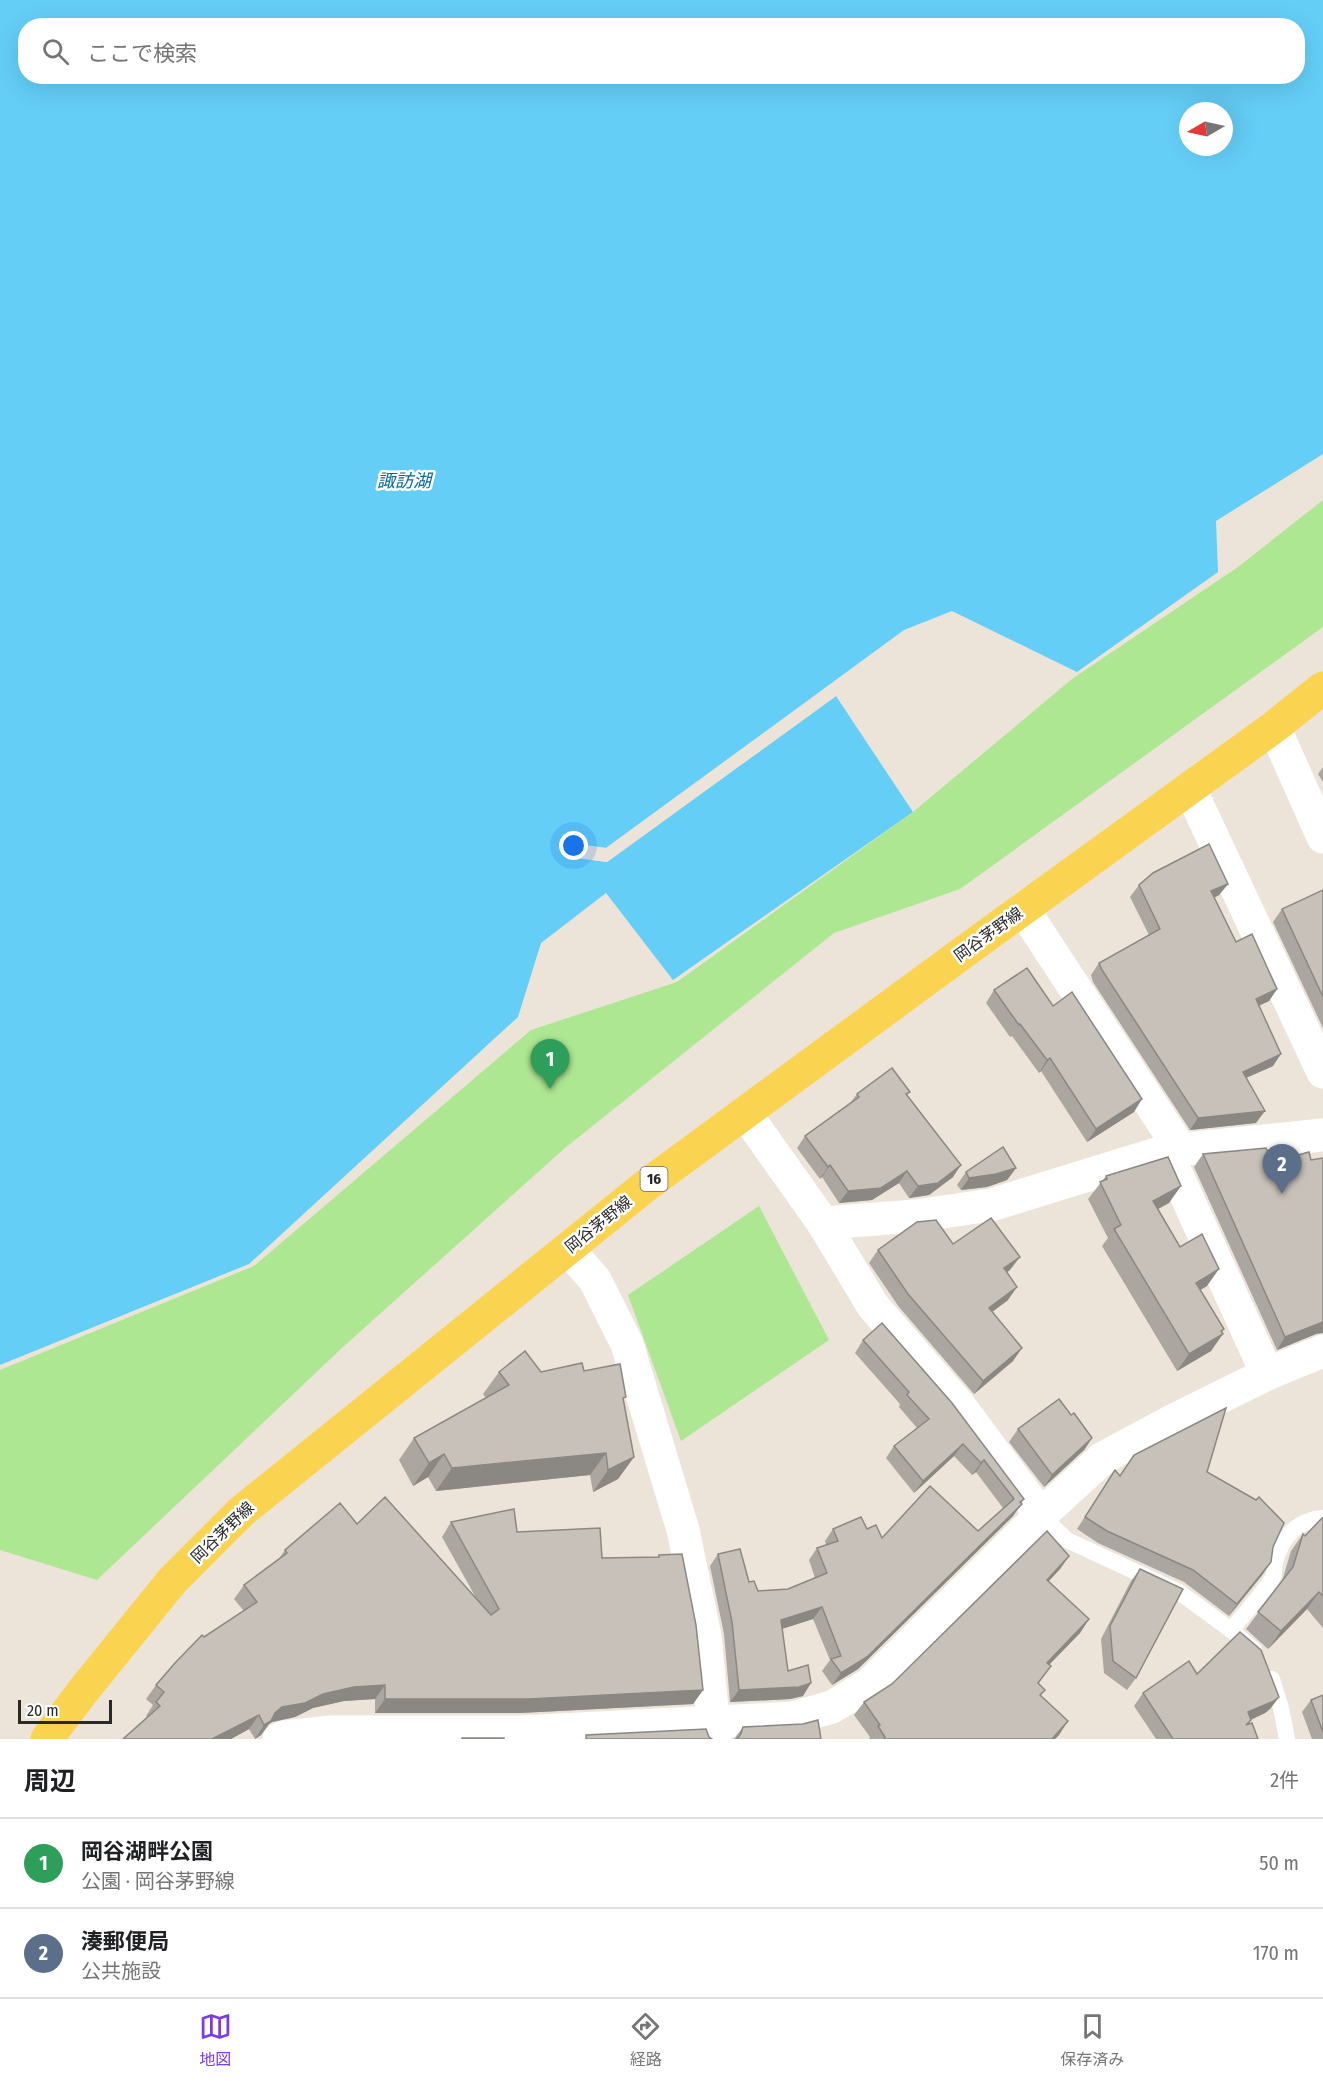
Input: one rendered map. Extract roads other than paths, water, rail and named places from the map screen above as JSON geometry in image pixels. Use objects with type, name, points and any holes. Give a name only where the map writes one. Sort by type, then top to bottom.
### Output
[{"type":"main road","name":"岡谷茅野線","points":[[48,1739],[83,1691],[172,1581],[242,1511],[648,1184],[1274,728],[1323,688]]},
{"type":"street","points":[[1274,728],[1323,837]]},
{"type":"street","points":[[1190,789],[1323,1072]]},
{"type":"street","points":[[1023,909],[1173,1150],[1267,1374]]},
{"type":"street","points":[[745,1113],[822,1223],[873,1306],[958,1404],[1041,1515]]},
{"type":"street","points":[[822,1223],[915,1216],[991,1205],[1173,1150],[1323,1135]]},
{"type":"street","points":[[568,1249],[595,1280],[627,1344],[683,1530],[705,1636],[713,1731]]},
{"type":"street","points":[[279,1739],[331,1732],[713,1731],[794,1718],[832,1707],[870,1684],[1041,1515],[1103,1458],[1267,1374],[1323,1351]]},
{"type":"lane","points":[[1041,1515],[1066,1539],[1179,1593],[1261,1656],[1281,1708],[1287,1739]]},
{"type":"lane","points":[[1230,1630],[1274,1577],[1275,1563],[1282,1542],[1294,1527],[1323,1518]]},
{"type":"water","name":"諏訪湖","points":[[0,0],[1323,0],[1323,454],[1216,521],[1218,572],[1077,672],[952,611],[904,630],[606,848],[579,845],[578,858],[607,862],[836,696],[913,812],[673,980],[606,893],[541,943],[518,1017],[249,1264],[0,1365]]},
{"type":"place","name":"岡谷湖畔公園","points":[[550,1089]]},
{"type":"place","name":"湊郵便局","points":[[1282,1194]]}]
